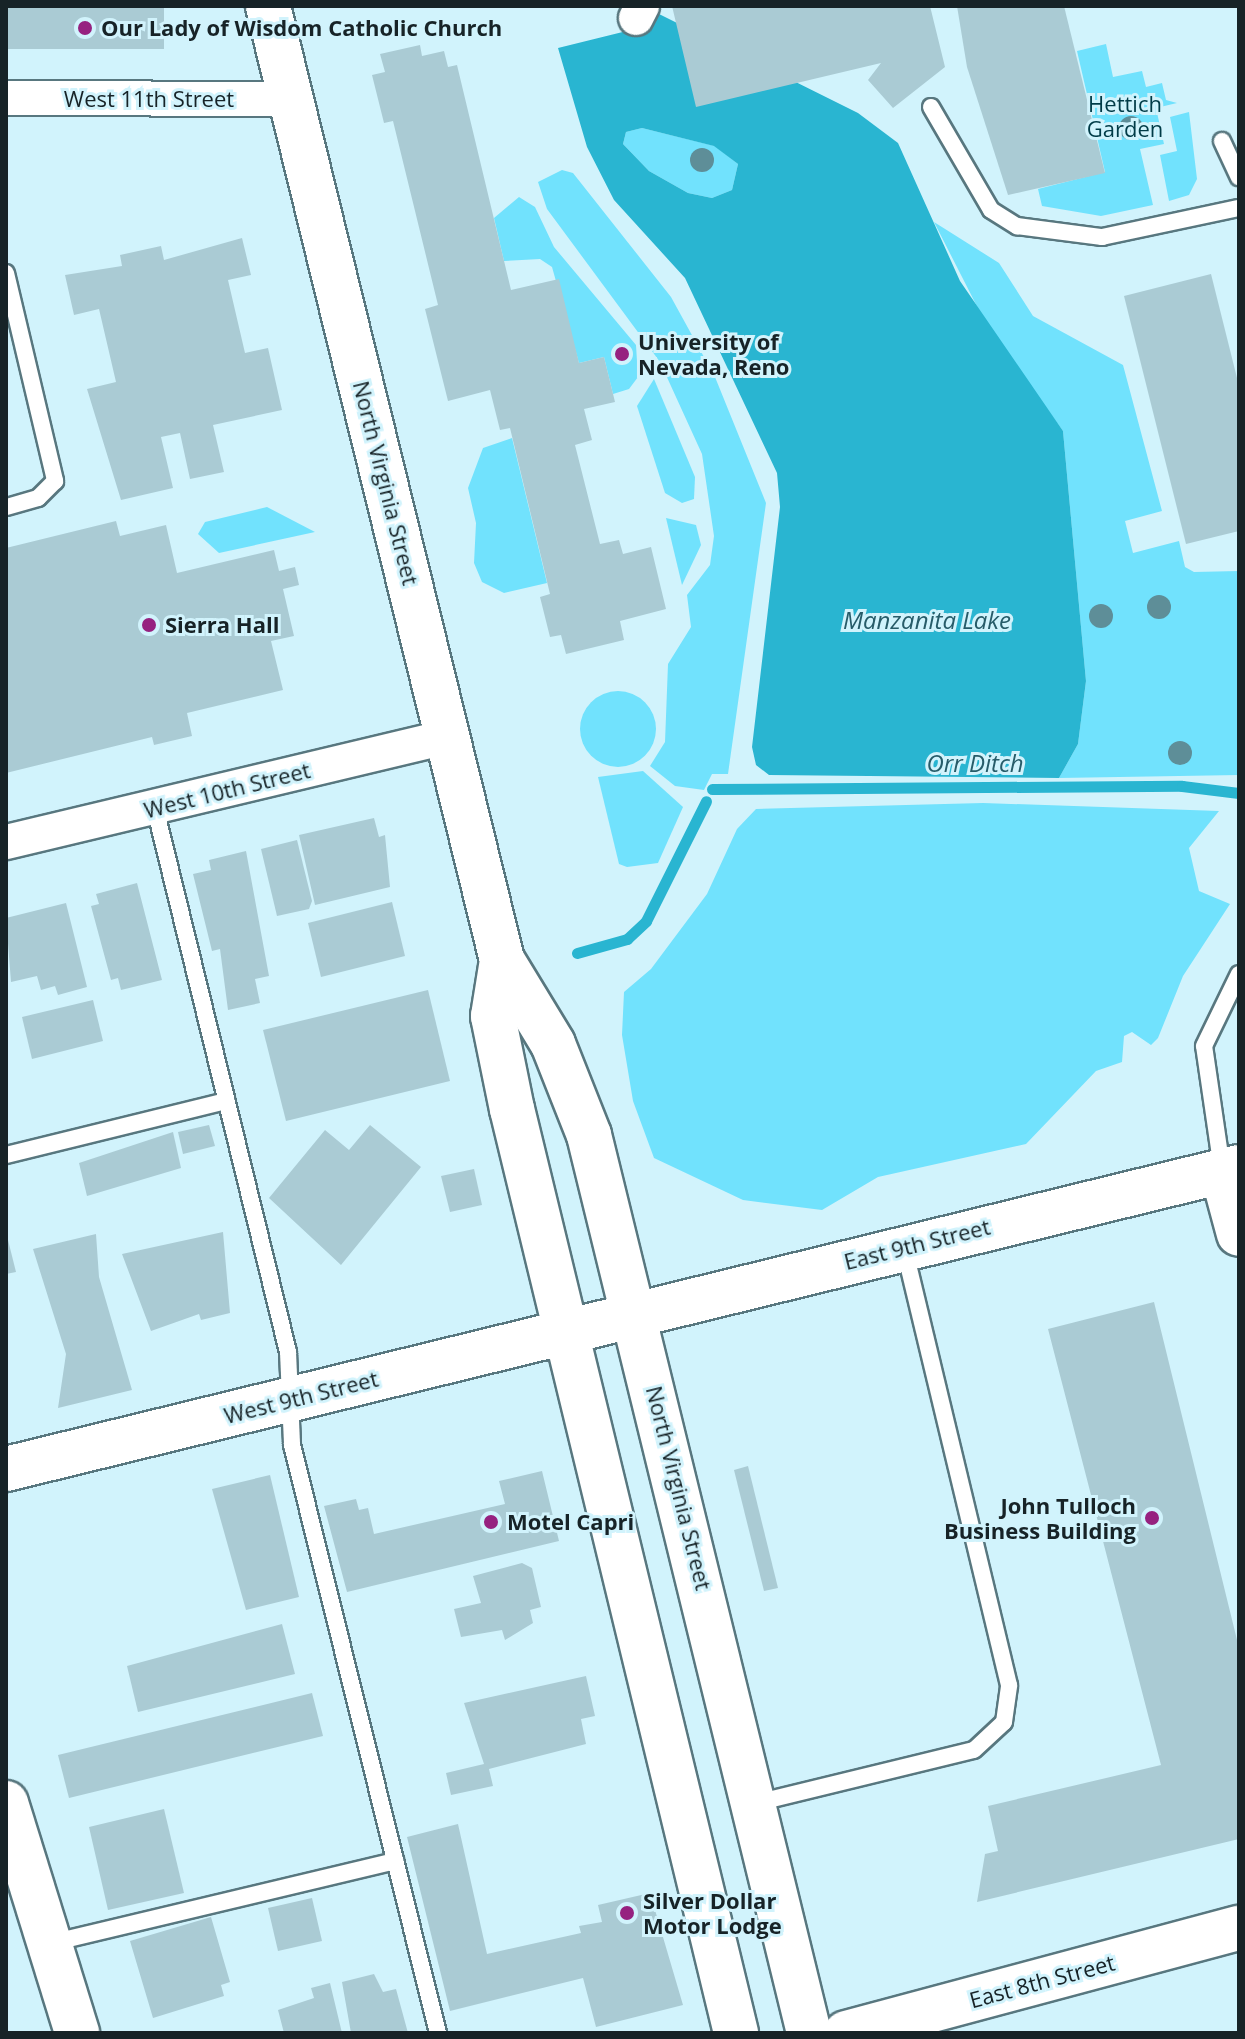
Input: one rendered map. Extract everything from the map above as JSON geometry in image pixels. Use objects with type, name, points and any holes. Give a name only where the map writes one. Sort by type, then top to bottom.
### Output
[{"type":"main road","name":"North Virginia Street","points":[[268,6],[502,960],[553,1044],[589,1135],[599,1323],[736,2033]]},
{"type":"main road","name":"North Virginia Street","points":[[502,960],[493,1016],[599,1323],[755,1803],[809,2033]]},
{"type":"main road","name":"East 9th Street","points":[[599,1323],[1231,1169]]},
{"type":"main road","points":[[1231,1169],[1239,1234]]},
{"type":"main road","name":"West 9th Street","points":[[6,1469],[599,1323]]},
{"type":"main road","points":[[6,1803],[77,2033]]},
{"type":"main road","name":"East 8th Street","points":[[846,2033],[1239,1928]]},
{"type":"street","name":"West 11th Street","points":[[6,98],[292,99]]},
{"type":"street","name":"West 10th Street","points":[[6,842],[447,737]]},
{"type":"lane","points":[[931,107],[991,210],[1017,226],[1102,237],[1239,208]]},
{"type":"lane","points":[[1222,141],[1239,177]]},
{"type":"lane","points":[[6,273],[55,481],[38,498],[6,507]]},
{"type":"lane","points":[[155,808],[288,1352],[288,1400],[438,2033]]},
{"type":"lane","points":[[1231,1169],[1204,1046],[1239,974]]},
{"type":"lane","points":[[6,1155],[226,1101]]},
{"type":"lane","points":[[755,1803],[974,1750],[1004,1722],[1009,1685],[904,1248]]},
{"type":"lane","points":[[50,1944],[395,1861]]},
{"type":"green space","name":"Hettich Garden","points":[[1106,44],[1113,77],[1142,71],[1146,87],[1162,83],[1166,100],[1177,103],[1156,108],[1164,144],[1140,149],[1153,205],[1101,216],[1042,206],[1038,189],[1105,172],[1077,51]]},
{"type":"green space","name":"Hettich Garden","points":[[1189,112],[1197,179],[1189,195],[1169,201],[1160,155],[1177,151],[1170,117]]},
{"type":"green space","points":[[642,128],[715,146],[738,164],[732,190],[712,198],[688,193],[649,171],[623,144],[626,132]]},
{"type":"green space","points":[[562,170],[573,173],[671,297],[715,377],[766,503],[728,774],[712,774],[704,790],[675,786],[650,766],[665,742],[668,664],[691,627],[687,595],[710,565],[714,536],[702,454],[660,362],[547,209],[538,182]]},
{"type":"green space","points":[[519,197],[535,207],[554,247],[636,345],[638,377],[629,389],[613,394],[604,357],[579,363],[552,267],[540,259],[504,261],[494,218]]},
{"type":"green space","points":[[934,222],[999,263],[1033,316],[1123,365],[1162,511],[1125,521],[1133,553],[1179,541],[1185,567],[1194,572],[1239,571],[1239,775],[1059,778],[1078,744],[1086,681],[1063,431],[987,326]]},
{"type":"green space","points":[[654,379],[695,477],[694,499],[682,503],[665,493],[637,406]]},
{"type":"green space","points":[[512,438],[547,583],[504,593],[482,582],[474,563],[476,523],[468,488],[483,448]]},
{"type":"green space","points":[[267,507],[315,532],[219,553],[198,534],[205,522]]},
{"type":"green space","points":[[666,518],[696,525],[701,545],[682,585]]},
{"type":"green space","points":[[618,691],[632,694],[645,702],[653,715],[656,729],[653,743],[645,756],[632,764],[618,767],[604,764],[591,756],[583,743],[580,729],[583,715],[591,702],[604,694]]},
{"type":"green space","points":[[643,771],[683,807],[658,863],[627,867],[619,864],[598,777]]},
{"type":"green space","points":[[983,803],[1219,811],[1189,848],[1199,891],[1230,904],[1183,976],[1158,1038],[1151,1045],[1132,1032],[1124,1036],[1122,1062],[1096,1071],[1026,1144],[878,1177],[822,1210],[743,1200],[654,1158],[633,1101],[622,1035],[624,992],[651,969],[707,894],[737,829],[756,809]]},
{"type":"water","name":"Manzanita Lake","points":[[657,13],[858,113],[898,143],[960,281],[1063,431],[1086,681],[1078,744],[1059,778],[769,775],[756,765],[752,747],[780,507],[777,473],[685,278],[614,200],[587,147],[558,48],[651,25]],"holes":[[[642,128],[714,146],[738,164],[732,190],[712,198],[688,193],[649,171],[623,144],[626,132]]]},
{"type":"building","name":"Our Lady of Wisdom Catholic Church","points":[[6,6],[164,6],[164,49],[6,49]]},
{"type":"building","points":[[672,6],[930,6],[945,67],[893,108],[868,80],[881,63],[696,107]]},
{"type":"building","points":[[957,6],[1064,6],[1105,173],[1008,195],[967,67]]},
{"type":"building","points":[[420,45],[422,56],[444,51],[448,67],[457,65],[511,290],[559,279],[579,363],[604,357],[615,402],[584,409],[592,440],[575,445],[600,544],[619,540],[623,554],[651,547],[666,609],[620,621],[624,640],[566,654],[561,635],[550,637],[540,597],[550,594],[510,428],[500,430],[490,390],[448,401],[425,309],[438,305],[393,121],[384,123],[372,75],[385,72],[380,54]]},
{"type":"building","points":[[242,238],[251,275],[228,280],[245,353],[268,348],[282,410],[213,425],[224,472],[190,479],[180,433],[161,437],[173,488],[121,500],[87,389],[116,382],[99,309],[74,315],[65,275],[122,266],[120,255],[161,246],[164,260]]},
{"type":"building","points":[[1211,274],[1239,386],[1239,531],[1186,544],[1124,296]]},
{"type":"building","name":"Sierra Hall","points":[[116,521],[120,536],[166,525],[177,573],[274,550],[279,571],[295,567],[299,585],[283,589],[294,636],[271,641],[283,690],[187,713],[192,736],[154,745],[152,737],[6,773],[6,548]]},
{"type":"building","points":[[374,818],[379,837],[385,835],[390,887],[315,905],[299,835]]},
{"type":"building","points":[[297,840],[312,901],[309,909],[277,916],[261,849]]},
{"type":"building","points":[[246,851],[269,976],[255,979],[260,1003],[228,1010],[220,949],[212,951],[193,874],[211,870],[209,860]]},
{"type":"building","points":[[137,883],[162,980],[121,990],[118,978],[111,980],[91,906],[99,904],[96,894]]},
{"type":"building","points":[[392,902],[405,956],[321,977],[308,923]]},
{"type":"building","points":[[66,903],[87,987],[58,995],[55,986],[41,990],[37,976],[11,982],[6,918]]},
{"type":"building","points":[[428,990],[450,1081],[286,1121],[263,1030]]},
{"type":"building","points":[[93,1000],[103,1041],[32,1059],[22,1017]]},
{"type":"building","points":[[209,1125],[215,1146],[183,1154],[178,1132]]},
{"type":"building","points":[[370,1125],[421,1167],[341,1265],[269,1198],[325,1130],[349,1150]]},
{"type":"building","points":[[173,1132],[181,1168],[87,1196],[79,1163]]},
{"type":"building","points":[[474,1169],[482,1205],[450,1212],[441,1176]]},
{"type":"building","points":[[6,1232],[16,1272],[6,1274]]},
{"type":"building","points":[[223,1232],[230,1313],[201,1320],[199,1314],[151,1331],[122,1254]]},
{"type":"building","points":[[96,1234],[99,1277],[132,1390],[58,1408],[66,1354],[33,1249]]},
{"type":"building","name":"John Tulloch Business Building","points":[[1154,1302],[1239,1648],[1239,1839],[977,1902],[985,1854],[998,1851],[988,1806],[1161,1765],[1048,1329]]},
{"type":"building","points":[[748,1466],[778,1588],[764,1591],[734,1470]]},
{"type":"building","name":"Motel Capri","points":[[542,1471],[559,1541],[347,1592],[324,1506],[356,1499],[359,1510],[368,1508],[374,1534],[505,1504],[499,1481]]},
{"type":"building","points":[[270,1475],[299,1597],[246,1610],[212,1489]]},
{"type":"building","points":[[522,1563],[532,1568],[541,1607],[530,1610],[533,1623],[505,1640],[502,1630],[461,1637],[454,1609],[481,1603],[473,1576]]},
{"type":"building","points":[[282,1624],[295,1674],[138,1712],[127,1666]]},
{"type":"building","points":[[586,1676],[595,1716],[581,1719],[586,1744],[489,1769],[493,1786],[451,1795],[446,1773],[484,1764],[464,1703]]},
{"type":"building","points":[[312,1693],[323,1736],[69,1798],[58,1755]]},
{"type":"building","points":[[164,1809],[184,1893],[108,1910],[89,1827]]},
{"type":"building","name":"Silver Dollar Motor Lodge","points":[[458,1824],[487,1954],[581,1933],[579,1926],[602,1922],[598,1905],[650,1893],[683,2005],[596,2027],[583,1978],[450,2011],[407,1837]]},
{"type":"building","points":[[312,1898],[322,1941],[278,1951],[268,1908]]},
{"type":"building","points":[[211,1917],[230,1982],[221,1985],[224,1996],[153,2018],[130,1941]]},
{"type":"building","points":[[374,1974],[383,1992],[396,1989],[408,2033],[351,2033],[342,1982]]},
{"type":"building","points":[[330,1983],[342,2033],[284,2033],[278,2010],[314,1998],[311,1988]]},
{"type":"waterway","name":"Orr Ditch","points":[[712,789],[1182,786],[1239,793]]},
{"type":"waterway","name":"Orr Ditch","points":[[577,953],[627,939],[646,921],[706,801]]},
{"type":"place","name":"Our Lady of Wisdom Catholic Church","points":[[85,28]]},
{"type":"place","name":"University of Nevada, Reno","points":[[622,354]]},
{"type":"place","name":"Sierra Hall","points":[[149,625]]},
{"type":"place","name":"John Tulloch Business Building","points":[[1152,1518]]},
{"type":"place","name":"Motel Capri","points":[[491,1522]]},
{"type":"place","name":"Silver Dollar Motor Lodge","points":[[627,1913]]}]
